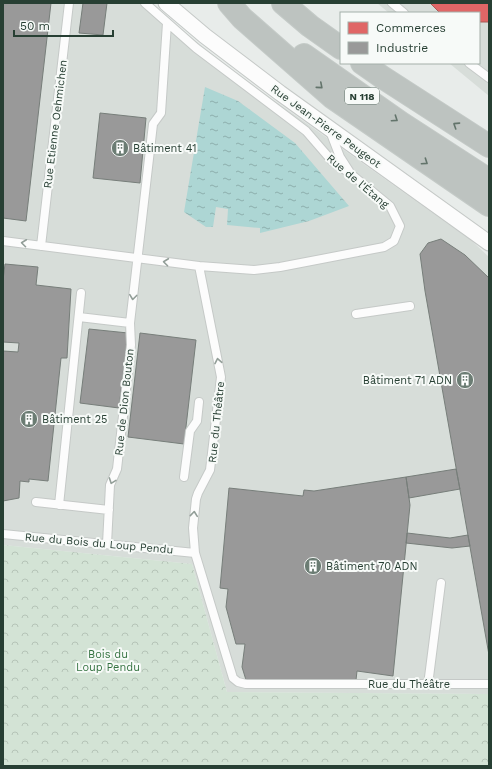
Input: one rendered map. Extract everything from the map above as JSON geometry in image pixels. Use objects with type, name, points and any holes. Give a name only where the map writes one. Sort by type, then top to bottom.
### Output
[{"type":"highway","points":[[229,3],[242,18],[332,97],[489,205]]},
{"type":"highway","name":"N 118","points":[[241,3],[264,24],[304,56],[401,124],[489,180]]},
{"type":"highway","points":[[283,3],[310,26],[340,47]]},
{"type":"highway","points":[[288,3],[310,26]]},
{"type":"highway","name":"N 118","points":[[363,64],[489,146]]},
{"type":"street","name":"Rue Jean-Pierre Peugeot","points":[[166,3],[205,36],[280,93],[489,243]]},
{"type":"lane","name":"Rue Etienne Oehmichen","points":[[41,246],[69,3]]},
{"type":"lane","name":"Rue de l'Étang","points":[[145,3],[196,48],[306,131],[332,161],[351,174],[390,206],[400,226],[394,241],[384,247],[280,267],[254,270],[200,266]]},
{"type":"lane","points":[[392,3],[403,12]]},
{"type":"lane","name":"Rue de Dion Bouton","points":[[107,544],[109,492],[110,484],[117,469],[130,352],[130,323],[153,124],[161,113],[167,23]]},
{"type":"lane","points":[[470,64],[489,78]]},
{"type":"lane","points":[[329,129],[340,157],[351,174]]},
{"type":"lane","points":[[3,241],[200,266]]},
{"type":"lane","name":"Rue du Théâtre","points":[[200,266],[221,377],[210,470],[196,499],[193,528],[194,553],[233,678],[238,682],[254,684],[489,684]]},
{"type":"lane","points":[[60,504],[81,293]]},
{"type":"lane","points":[[356,314],[410,306]]},
{"type":"lane","points":[[78,317],[130,323]]},
{"type":"lane","points":[[184,477],[190,431],[197,421],[199,402]]},
{"type":"lane","points":[[36,502],[109,510]]},
{"type":"lane","name":"Rue du Bois du Loup Pendu","points":[[3,534],[194,553]]},
{"type":"lane","points":[[428,685],[441,583]]},
{"type":"shaded area","points":[[3,3],[151,3],[167,18],[237,74],[472,241],[489,257],[489,694],[227,692],[192,564],[3,545]]},
{"type":"shaded area","points":[[377,3],[489,3],[489,96],[450,64],[480,64],[480,12],[388,12]]},
{"type":"green space","name":"Bois du Loup Pendu","points":[[3,545],[192,564],[227,692],[489,694],[489,766],[3,766]]},
{"type":"water","points":[[205,87],[238,101],[295,143],[349,206],[309,221],[260,233],[260,228],[227,225],[228,209],[216,207],[213,227],[206,227],[184,212]]},
{"type":"building: Commerces","points":[[430,3],[489,3],[489,22],[480,22],[480,12],[439,12]]},
{"type":"building: Industrie","points":[[3,3],[51,3],[26,221],[3,218]]},
{"type":"building: Industrie","points":[[83,3],[107,3],[103,35],[79,33]]},
{"type":"building: Industrie","name":"Bâtiment 41","points":[[100,113],[146,118],[140,183],[93,178]]},
{"type":"building: Industrie","name":"Bâtiment 71 ADN","points":[[441,239],[465,255],[489,278],[489,655],[425,291],[420,254],[428,243]]},
{"type":"building: Industrie","name":"Bâtiment 25","points":[[5,264],[38,267],[36,285],[71,289],[67,358],[61,358],[48,481],[29,479],[29,482],[20,481],[19,498],[3,501],[3,351],[18,352],[19,343],[3,342],[3,280]]},
{"type":"building: Industrie","points":[[89,329],[128,333],[119,408],[80,403]]},
{"type":"building: Industrie","points":[[140,333],[196,340],[184,444],[128,437]]},
{"type":"building: Industrie","points":[[456,469],[460,489],[409,498],[406,477]]},
{"type":"building: Industrie","name":"Bâtiment 70 ADN","points":[[406,477],[410,505],[393,676],[357,671],[356,680],[246,680],[242,667],[245,644],[236,644],[226,607],[228,589],[220,588],[229,488],[303,496],[304,490],[314,491]]},
{"type":"building: Industrie","points":[[407,533],[450,538],[468,535],[470,546],[452,548],[406,543]]},
{"type":"place","name":"Bâtiment 41","points":[[120,148]]},
{"type":"place","name":"Bâtiment 71 ADN","points":[[465,380]]},
{"type":"place","name":"Bâtiment 25","points":[[29,419]]},
{"type":"place","name":"Bâtiment 70 ADN","points":[[313,566]]}]
